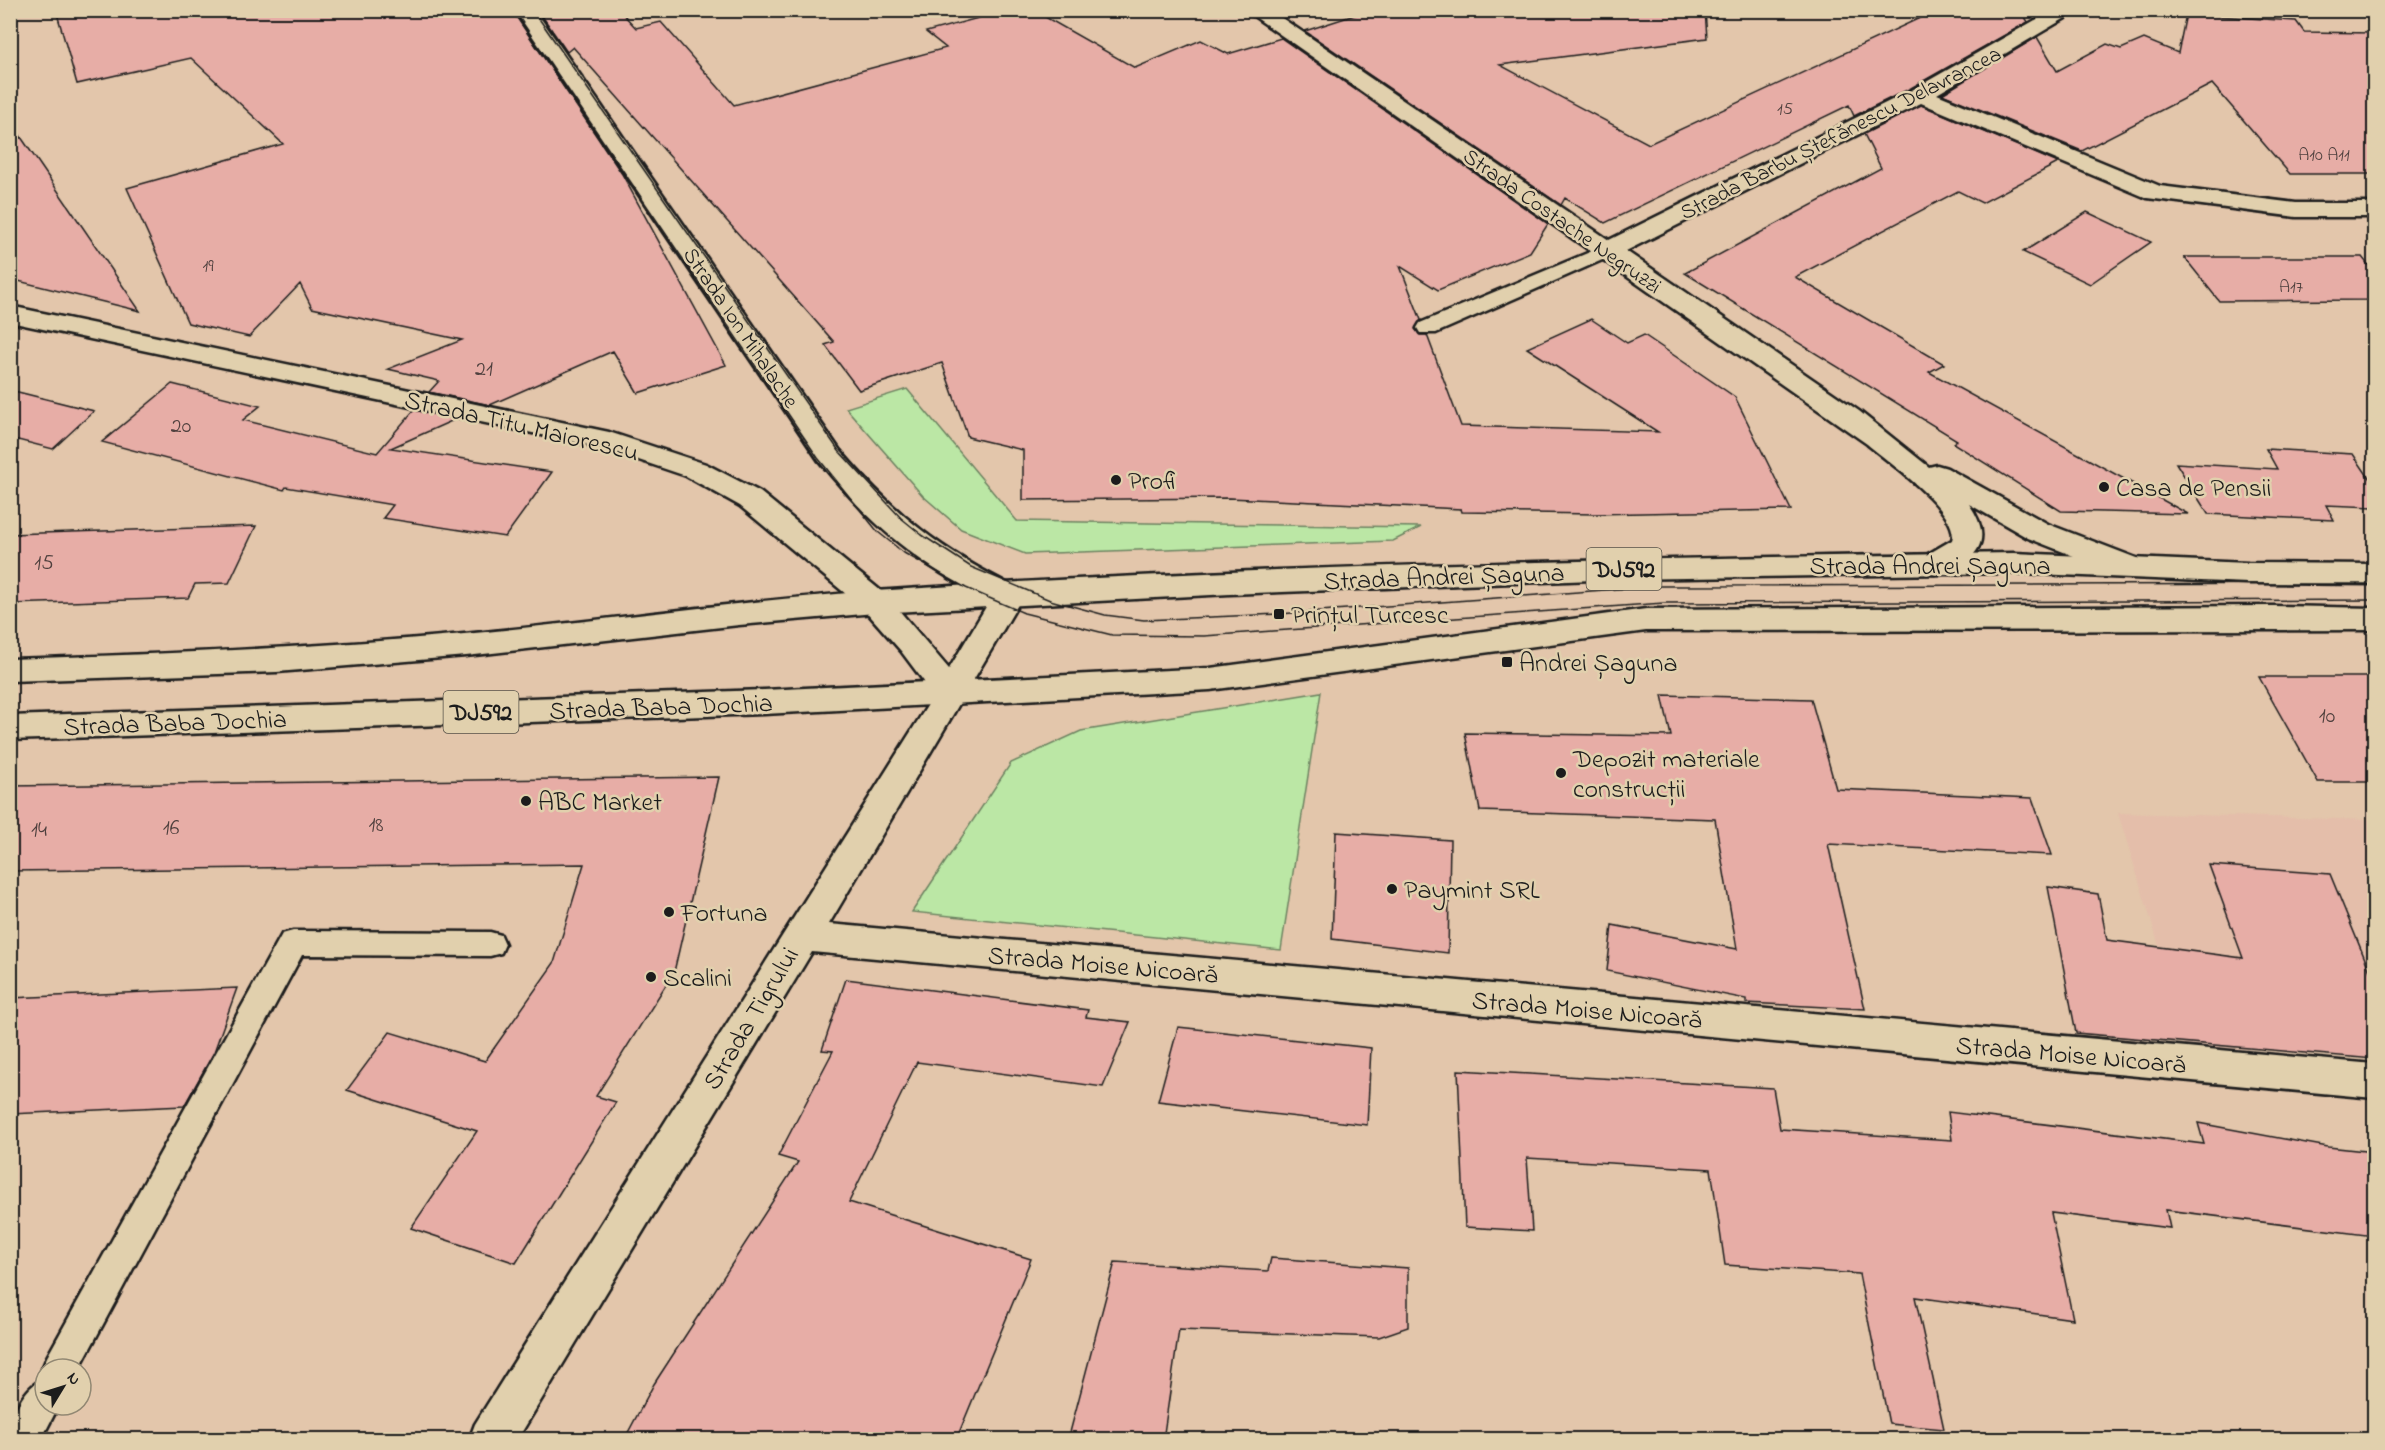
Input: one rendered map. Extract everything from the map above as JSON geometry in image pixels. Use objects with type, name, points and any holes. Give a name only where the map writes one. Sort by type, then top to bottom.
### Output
[{"type":"street","name":"Strada Ion Mihalache","points":[[524,10],[823,446],[866,501],[890,525],[928,554],[967,577],[1008,596]]},
{"type":"street","name":"Strada Costache Negruzzi","points":[[1256,10],[1609,250],[1869,433],[1930,483],[1956,509],[1968,529],[1968,540],[1955,554],[1934,564]]},
{"type":"street","name":"Strada Barbu Ștefănescu Delavrancea","points":[[1609,250],[1920,95],[2069,10]]},
{"type":"street","points":[[1920,95],[2155,193],[2296,210],[2374,210]]},
{"type":"street","name":"Strada Titu Maiorescu","points":[[10,314],[609,441],[696,470],[750,499],[875,602],[912,643],[951,694]]},
{"type":"street","name":"Strada Costache Negruzzi","points":[[1869,433],[2038,531],[2128,566]]},
{"type":"street","name":"Strada Andrei Șaguna","points":[[875,602],[1230,584],[1596,570],[1934,564],[2128,566],[2248,573],[2374,574]]},
{"type":"street","name":"Strada Tigrului","points":[[491,1440],[951,694],[1008,596]]},
{"type":"street","name":"DJ592","points":[[10,670],[277,661],[466,645],[739,614],[875,602]]},
{"type":"street","name":"Strada Andrei Șaguna","points":[[951,694],[1210,679],[1646,620],[2262,616],[2374,619]]},
{"type":"street","name":"Strada Baba Dochia","points":[[10,728],[951,694]]},
{"type":"street","name":"Strada Moise Nicoară","points":[[800,936],[2374,1081]]},
{"type":"lane","points":[[1428,328],[1609,250]]},
{"type":"lane","points":[[67,1357],[293,943],[490,944]]},
{"type":"lane","points":[[21,1440],[34,1417]]},
{"type":"shaded area","points":[[2118,813],[2374,820],[2374,1059],[2254,1049],[2184,1048],[2159,946]]},
{"type":"green space","points":[[907,389],[1017,521],[1421,527],[1393,541],[1025,554],[961,529],[923,496],[846,408]]},
{"type":"green space","points":[[1321,692],[1281,950],[912,912],[1011,763],[1081,731]]},
{"type":"building","points":[[56,10],[512,10],[622,174],[726,365],[638,393],[613,351],[490,405],[429,392],[439,381],[388,369],[462,340],[312,308],[300,284],[249,337],[188,323],[127,188],[283,144],[191,58],[77,84]]},
{"type":"building","points":[[538,10],[625,10],[622,13],[636,28],[661,22],[734,105],[946,48],[926,32],[1008,10],[1033,10],[1135,68],[1201,40],[1228,54],[1281,38],[1548,224],[1530,252],[1438,290],[1400,266],[1421,320],[1415,329],[1420,335],[1427,335],[1461,426],[1658,432],[1527,348],[1591,319],[1627,343],[1644,335],[1735,397],[1791,510],[1594,514],[1462,512],[1461,509],[1229,498],[1023,500],[1023,450],[968,437],[942,363],[859,390],[825,345],[834,342],[573,47],[567,52]]},
{"type":"building","points":[[1370,10],[1705,10],[1707,38],[1500,65],[1649,144],[1937,10],[2021,10],[2028,22],[1911,88],[1854,116],[1849,105],[1605,223],[1565,198],[1561,205],[1305,31]]},
{"type":"building","points":[[2186,14],[2296,21],[2304,32],[2374,33],[2374,174],[2290,174],[2212,84],[2082,151],[1942,94],[2037,37],[2057,71],[2107,44],[2121,49],[2144,39],[2178,53]]},
{"type":"building","points":[[1921,105],[2058,163],[1982,203],[1958,191],[1795,277],[1944,364],[1929,372],[2188,514],[2061,511],[1953,443],[1957,440],[1685,273],[1881,168],[1864,134]]},
{"type":"building","points":[[10,121],[140,311],[10,279]]},
{"type":"building","points":[[2087,212],[2151,242],[2090,284],[2023,252]]},
{"type":"building","points":[[2184,257],[2362,257],[2374,272],[2374,300],[2219,301]]},
{"type":"building","points":[[172,384],[260,406],[243,420],[377,453],[414,410],[456,419],[391,448],[552,472],[505,537],[383,518],[393,505],[286,487],[284,490],[102,442]]},
{"type":"building","points":[[10,390],[94,411],[53,449],[10,438]]},
{"type":"building","points":[[2266,449],[2353,454],[2374,485],[2374,507],[2326,505],[2334,520],[2208,514],[2176,463],[2277,469]]},
{"type":"building","points":[[256,526],[229,583],[195,584],[188,598],[10,604],[10,534]]},
{"type":"building","points":[[2259,677],[2374,677],[2374,782],[2318,782]]},
{"type":"building","points":[[1662,695],[1811,699],[1836,789],[2032,798],[2052,855],[1828,844],[1865,1009],[1746,1003],[1746,999],[1607,971],[1612,925],[1737,949],[1715,819],[1480,811],[1465,733],[1671,736]]},
{"type":"building","points":[[719,777],[674,972],[596,1096],[616,1102],[516,1263],[411,1228],[477,1131],[347,1090],[390,1032],[485,1061],[554,963],[584,864],[10,871],[10,786]]},
{"type":"building","name":"Paymint SRL","points":[[1336,832],[1450,840],[1448,953],[1332,939]]},
{"type":"building","points":[[2209,865],[2330,874],[2374,981],[2374,1059],[2076,1033],[2048,887],[2098,894],[2107,940],[2243,958]]},
{"type":"building","points":[[846,979],[1088,1010],[1086,1017],[1130,1022],[1103,1087],[917,1062],[849,1202],[1031,1259],[956,1440],[624,1440],[654,1384],[798,1162],[778,1156],[833,1051],[822,1050]]},
{"type":"building","points":[[237,988],[214,1052],[184,1106],[10,1114],[10,998]]},
{"type":"building","points":[[1178,1027],[1371,1048],[1367,1125],[1158,1101]]},
{"type":"building","points":[[1458,1070],[1773,1088],[1780,1129],[1952,1140],[1948,1112],[2204,1144],[2198,1123],[2328,1147],[2374,1152],[2374,1236],[2166,1210],[2170,1228],[2051,1213],[2073,1319],[1915,1297],[1944,1429],[1889,1424],[1859,1274],[1725,1265],[1711,1169],[1527,1158],[1532,1231],[1465,1227]]},
{"type":"building","points":[[1271,1258],[1408,1268],[1408,1327],[1379,1337],[1179,1330],[1163,1440],[1068,1440],[1115,1262],[1268,1271]]},
{"type":"tram line","points":[[514,10],[818,458],[878,532],[904,553],[966,588],[1024,613],[1112,635],[1204,636],[1664,603],[2374,600]]},
{"type":"tram line","points":[[533,10],[839,451],[901,518],[922,535],[971,567],[1050,600],[1105,615],[1144,620],[1279,614],[1659,586],[2374,584]]},
{"type":"place","name":"Profi","points":[[1116,480]]},
{"type":"place","name":"Casa de Pensii","points":[[2104,487]]},
{"type":"place","name":"Prințul Turcesc","points":[[1279,614]]},
{"type":"place","name":"Andrei Șaguna","points":[[1507,662]]},
{"type":"place","name":"Depozit materiale construcții","points":[[1561,773]]},
{"type":"place","name":"ABC Market","points":[[526,801]]},
{"type":"place","name":"Paymint SRL","points":[[1392,889]]},
{"type":"place","name":"Fortuna","points":[[669,912]]},
{"type":"place","name":"Scalini","points":[[651,977]]}]
